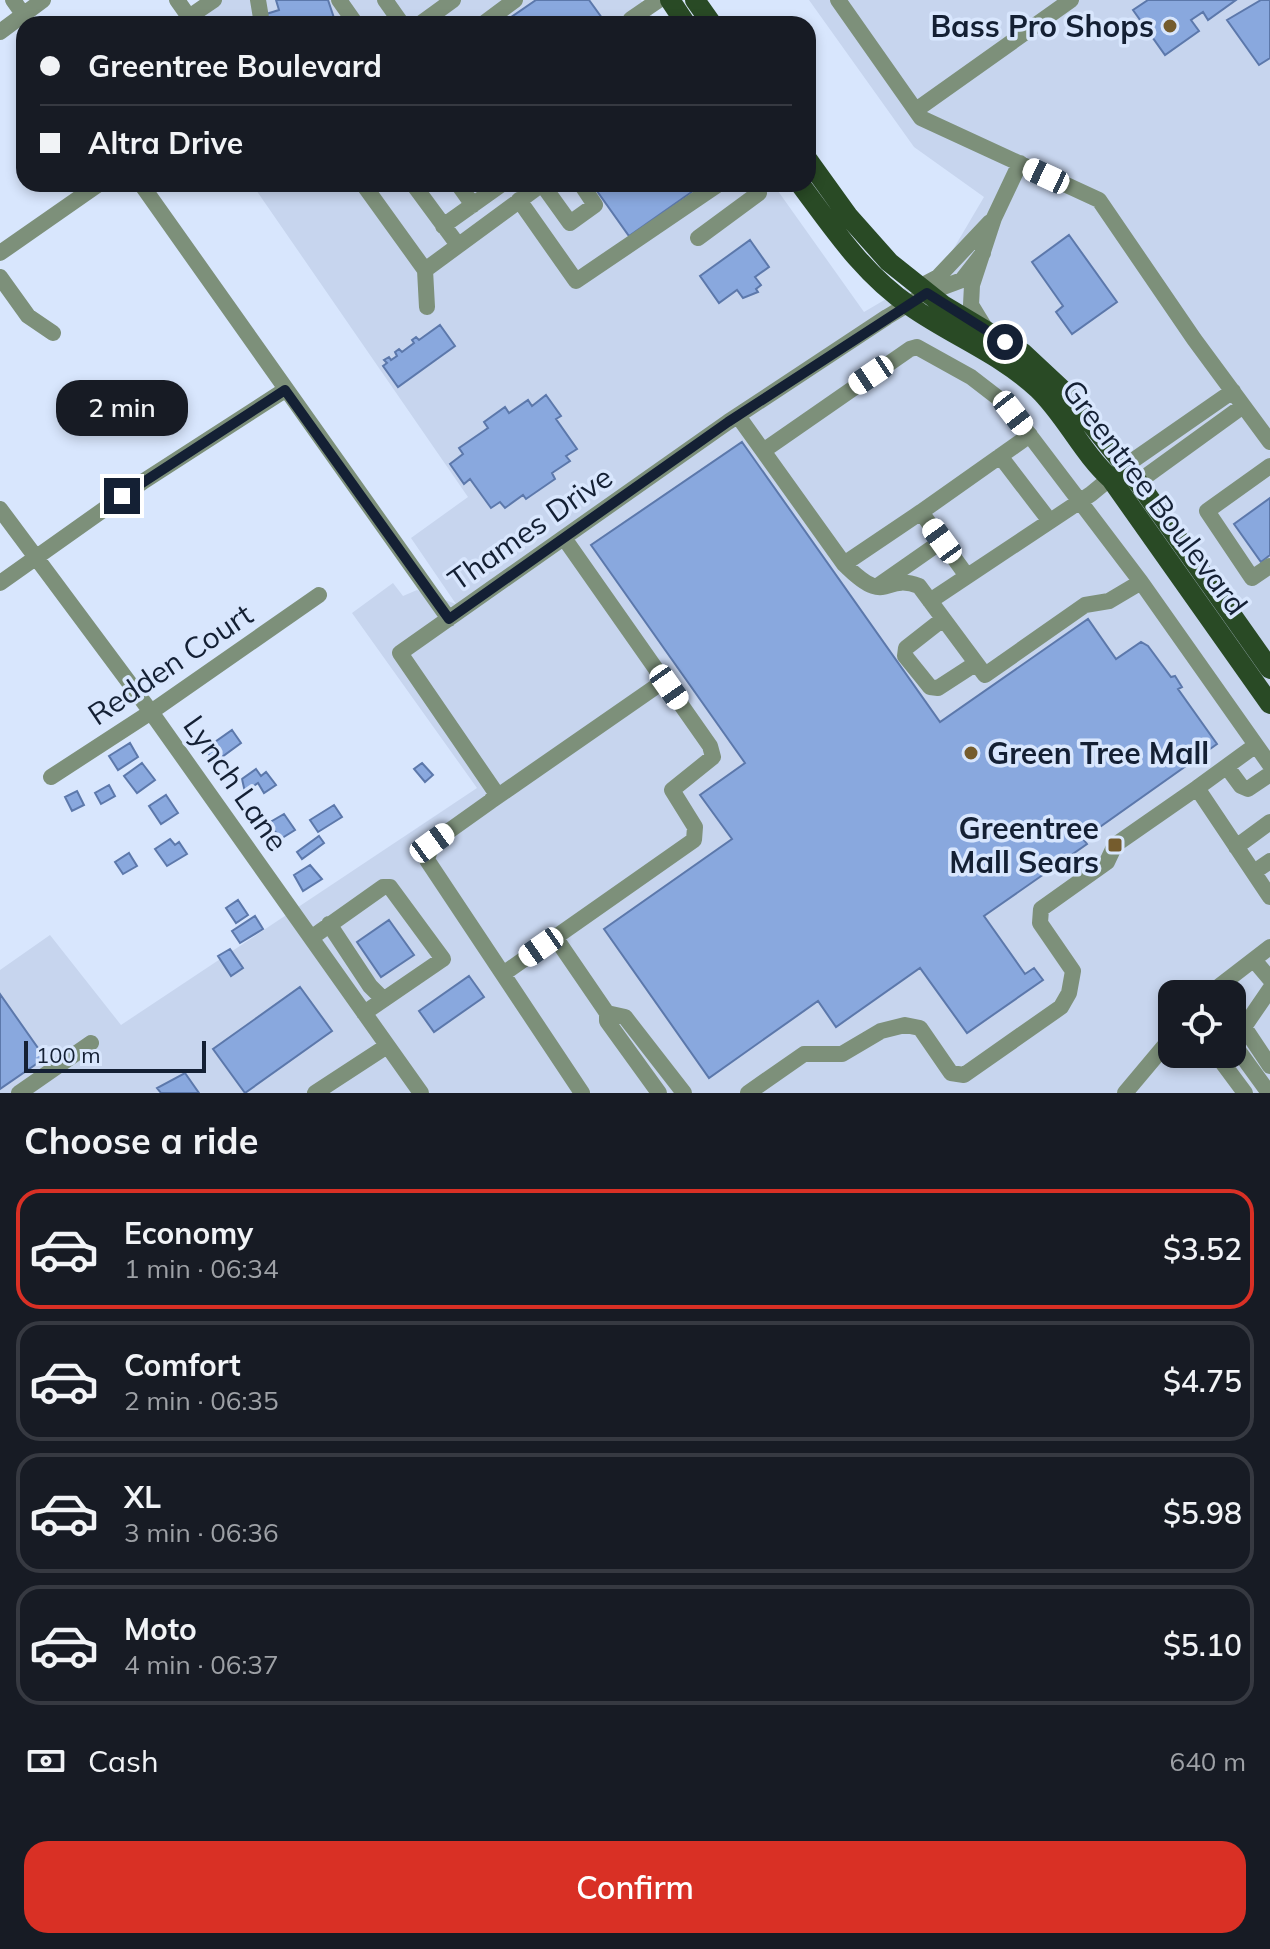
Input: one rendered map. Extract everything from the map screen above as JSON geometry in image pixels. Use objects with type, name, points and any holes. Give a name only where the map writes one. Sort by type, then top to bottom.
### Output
[{"type":"main road","name":"Greentree Boulevard","points":[[816,171],[849,217],[889,262],[923,290],[1043,368],[1118,472],[1270,704]]},
{"type":"main road","name":"Greentree Boulevard","points":[[806,192],[860,262],[908,305],[975,343],[1038,389],[1093,463],[1138,482],[1270,669]]},
{"type":"street","points":[[30,16],[43,0]]},
{"type":"street","points":[[190,16],[214,0]]},
{"type":"street","points":[[431,16],[453,0]]},
{"type":"street","points":[[494,16],[515,0]]},
{"type":"street","points":[[635,16],[659,0]]},
{"type":"street","points":[[838,0],[921,118],[1099,200],[1270,442]]},
{"type":"street","points":[[916,110],[1071,0]]},
{"type":"street","points":[[987,331],[975,315],[970,297],[994,218],[1020,163]]},
{"type":"street","points":[[0,253],[88,192]]},
{"type":"street","name":"Thames Drive","points":[[147,192],[449,619],[738,416],[908,305],[923,290]]},
{"type":"street","points":[[369,192],[425,270],[427,307]]},
{"type":"street","points":[[419,192],[458,245]]},
{"type":"street","points":[[464,192],[473,205]]},
{"type":"street","points":[[443,226],[491,192]]},
{"type":"street","points":[[425,270],[530,192]]},
{"type":"street","points":[[548,192],[570,223],[595,205],[586,192]]},
{"type":"street","points":[[519,200],[576,281],[707,192]]},
{"type":"street","points":[[698,238],[758,192]]},
{"type":"street","points":[[923,290],[994,218]]},
{"type":"street","points":[[923,290],[962,280],[983,253]]},
{"type":"street","points":[[0,277],[28,316],[53,333]]},
{"type":"street","points":[[763,451],[910,349],[917,347],[971,377],[1006,404],[1081,501],[1270,765]]},
{"type":"street","points":[[0,583],[144,481],[285,390]]},
{"type":"street","points":[[930,601],[1081,501],[1233,391]]},
{"type":"street","points":[[1138,482],[1243,406]]},
{"type":"street","points":[[738,416],[844,564],[863,583],[874,588],[887,589],[909,582],[919,586],[985,675],[991,675],[1085,605],[1109,601],[1141,582]]},
{"type":"street","points":[[844,564],[1030,435]]},
{"type":"street","points":[[1000,456],[1049,520]]},
{"type":"street","points":[[1270,466],[1207,511],[1252,578],[1270,566]]},
{"type":"street","name":"Lynch Lane","points":[[0,509],[151,712],[421,1093]]},
{"type":"street","points":[[921,512],[967,576]]},
{"type":"street","points":[[503,974],[696,838],[695,827],[672,790],[711,759],[712,749],[564,538]]},
{"type":"street","points":[[874,588],[942,541]]},
{"type":"street","name":"Redden Court","points":[[51,777],[151,712],[319,595]]},
{"type":"street","points":[[449,619],[400,653],[495,788],[491,801]]},
{"type":"street","points":[[943,619],[906,648],[905,656],[930,687],[938,688],[975,664]]},
{"type":"street","points":[[582,1093],[427,860],[432,843],[664,681]]},
{"type":"street","points":[[748,1093],[804,1054],[842,1054],[874,1034],[905,1025],[920,1028],[951,1073],[964,1075],[982,1063],[1061,1007],[1069,993],[1073,971],[1040,923],[1041,909],[1107,862],[1115,845],[1256,745]]},
{"type":"street","points":[[1227,767],[1241,786],[1248,789],[1270,774]]},
{"type":"street","points":[[1197,788],[1270,897]]},
{"type":"street","points":[[1236,847],[1270,822]]},
{"type":"street","points":[[1254,872],[1270,861]]},
{"type":"street","points":[[311,938],[383,887],[390,887],[443,959],[364,1013]]},
{"type":"street","points":[[329,924],[370,986],[383,999]]},
{"type":"street","points":[[555,937],[607,1013],[607,1021],[659,1093]]},
{"type":"street","points":[[1228,980],[1270,947]]},
{"type":"street","points":[[1254,960],[1270,979]]},
{"type":"street","points":[[1270,989],[1244,1027],[1270,1066]]},
{"type":"street","points":[[607,1013],[625,1017],[684,1093]]},
{"type":"street","points":[[19,1093],[91,1043]]},
{"type":"street","points":[[315,1093],[387,1046]]},
{"type":"street","points":[[1129,1092],[1158,1055]]},
{"type":"street","points":[[1246,1062],[1267,1091]]},
{"type":"street","points":[[1226,1068],[1245,1093]]},
{"type":"shaded area","points":[[207,0],[641,0],[652,16],[184,16]]},
{"type":"shaded area","points":[[809,0],[1270,0],[1270,1093],[0,1093],[0,970],[50,935],[121,1025],[477,788],[352,613],[393,583],[403,596],[417,590],[456,604],[411,538],[468,497],[258,192],[779,192],[864,312],[944,265],[984,197],[914,147]]},
{"type":"building","points":[[276,0],[328,0],[333,16],[263,16],[279,10]]},
{"type":"building","points":[[536,0],[589,0],[601,16],[513,16]]},
{"type":"building","name":"Bass Pro Shops","points":[[1148,0],[1236,0],[1208,20],[1203,12],[1191,20],[1199,31],[1165,55],[1133,10]]},
{"type":"building","points":[[1261,0],[1270,0],[1270,58],[1259,65],[1227,20]]},
{"type":"building","points":[[598,192],[692,192],[629,236]]},
{"type":"building","points":[[1069,235],[1117,302],[1072,334],[1056,312],[1063,306],[1032,262]]},
{"type":"building","points":[[750,240],[769,267],[755,277],[761,285],[756,289],[758,292],[743,298],[737,290],[719,303],[700,276]]},
{"type":"building","points":[[440,325],[455,346],[398,387],[383,366],[387,363],[384,360],[389,357],[391,360],[397,356],[395,352],[399,349],[402,352],[414,343],[412,340],[416,337],[419,340]]},
{"type":"building","points":[[546,395],[561,416],[556,419],[577,449],[566,456],[570,461],[552,473],[555,479],[526,499],[523,495],[505,508],[500,502],[491,508],[470,479],[464,484],[450,464],[463,454],[459,448],[488,428],[484,422],[505,407],[509,413],[528,400],[532,406]]},
{"type":"building","name":"Green Tree Mall","points":[[742,442],[940,722],[1088,619],[1116,659],[1141,642],[1148,646],[1171,677],[1175,676],[1182,687],[1178,689],[1217,744],[1083,839],[1087,844],[984,916],[1025,974],[1034,968],[1043,980],[967,1033],[920,968],[836,1027],[818,1001],[709,1078],[604,929],[732,839],[700,795],[745,763],[591,545]]},
{"type":"building","points":[[1270,498],[1270,555],[1261,562],[1234,524]]},
{"type":"building","points":[[232,730],[241,743],[215,762],[205,749]]},
{"type":"building","points":[[130,743],[138,757],[118,770],[109,756]]},
{"type":"building","points":[[142,763],[155,780],[137,793],[124,776]]},
{"type":"building","points":[[422,763],[433,775],[425,782],[414,769]]},
{"type":"building","points":[[256,769],[261,776],[266,772],[276,785],[264,793],[258,783],[245,792],[242,779]]},
{"type":"building","points":[[109,785],[115,796],[101,804],[95,793]]},
{"type":"building","points":[[77,791],[84,805],[72,811],[65,797]]},
{"type":"building","points":[[166,795],[178,813],[161,824],[149,806]]},
{"type":"building","points":[[334,805],[342,817],[318,832],[310,820]]},
{"type":"building","points":[[284,814],[295,830],[282,838],[267,824]]},
{"type":"building","points":[[319,836],[324,843],[302,859],[297,852]]},
{"type":"building","points":[[170,839],[175,845],[179,842],[187,854],[167,866],[155,849]]},
{"type":"building","points":[[129,853],[137,866],[123,874],[115,862]]},
{"type":"building","points":[[310,865],[322,879],[303,891],[294,875]]},
{"type":"building","points":[[238,900],[248,915],[236,923],[226,908]]},
{"type":"building","points":[[255,916],[263,929],[240,943],[232,931]]},
{"type":"building","points":[[389,920],[414,955],[381,977],[357,942]]},
{"type":"building","points":[[230,949],[243,968],[231,976],[218,956]]},
{"type":"building","points":[[469,976],[484,997],[434,1032],[419,1011]]},
{"type":"building","points":[[300,987],[332,1031],[245,1093],[213,1049]]},
{"type":"building","points":[[0,994],[45,1058],[0,1089]]},
{"type":"building","points":[[185,1073],[199,1093],[161,1093],[157,1088]]},
{"type":"place","name":"Bass Pro Shops","points":[[1170,26]]},
{"type":"place","name":"Green Tree Mall","points":[[971,753]]},
{"type":"place","name":"Greentree Mall Sears","points":[[1115,845]]},
{"type":"route","points":[[122,496],[285,390],[449,619],[728,422],[927,293],[1005,342]]}]
